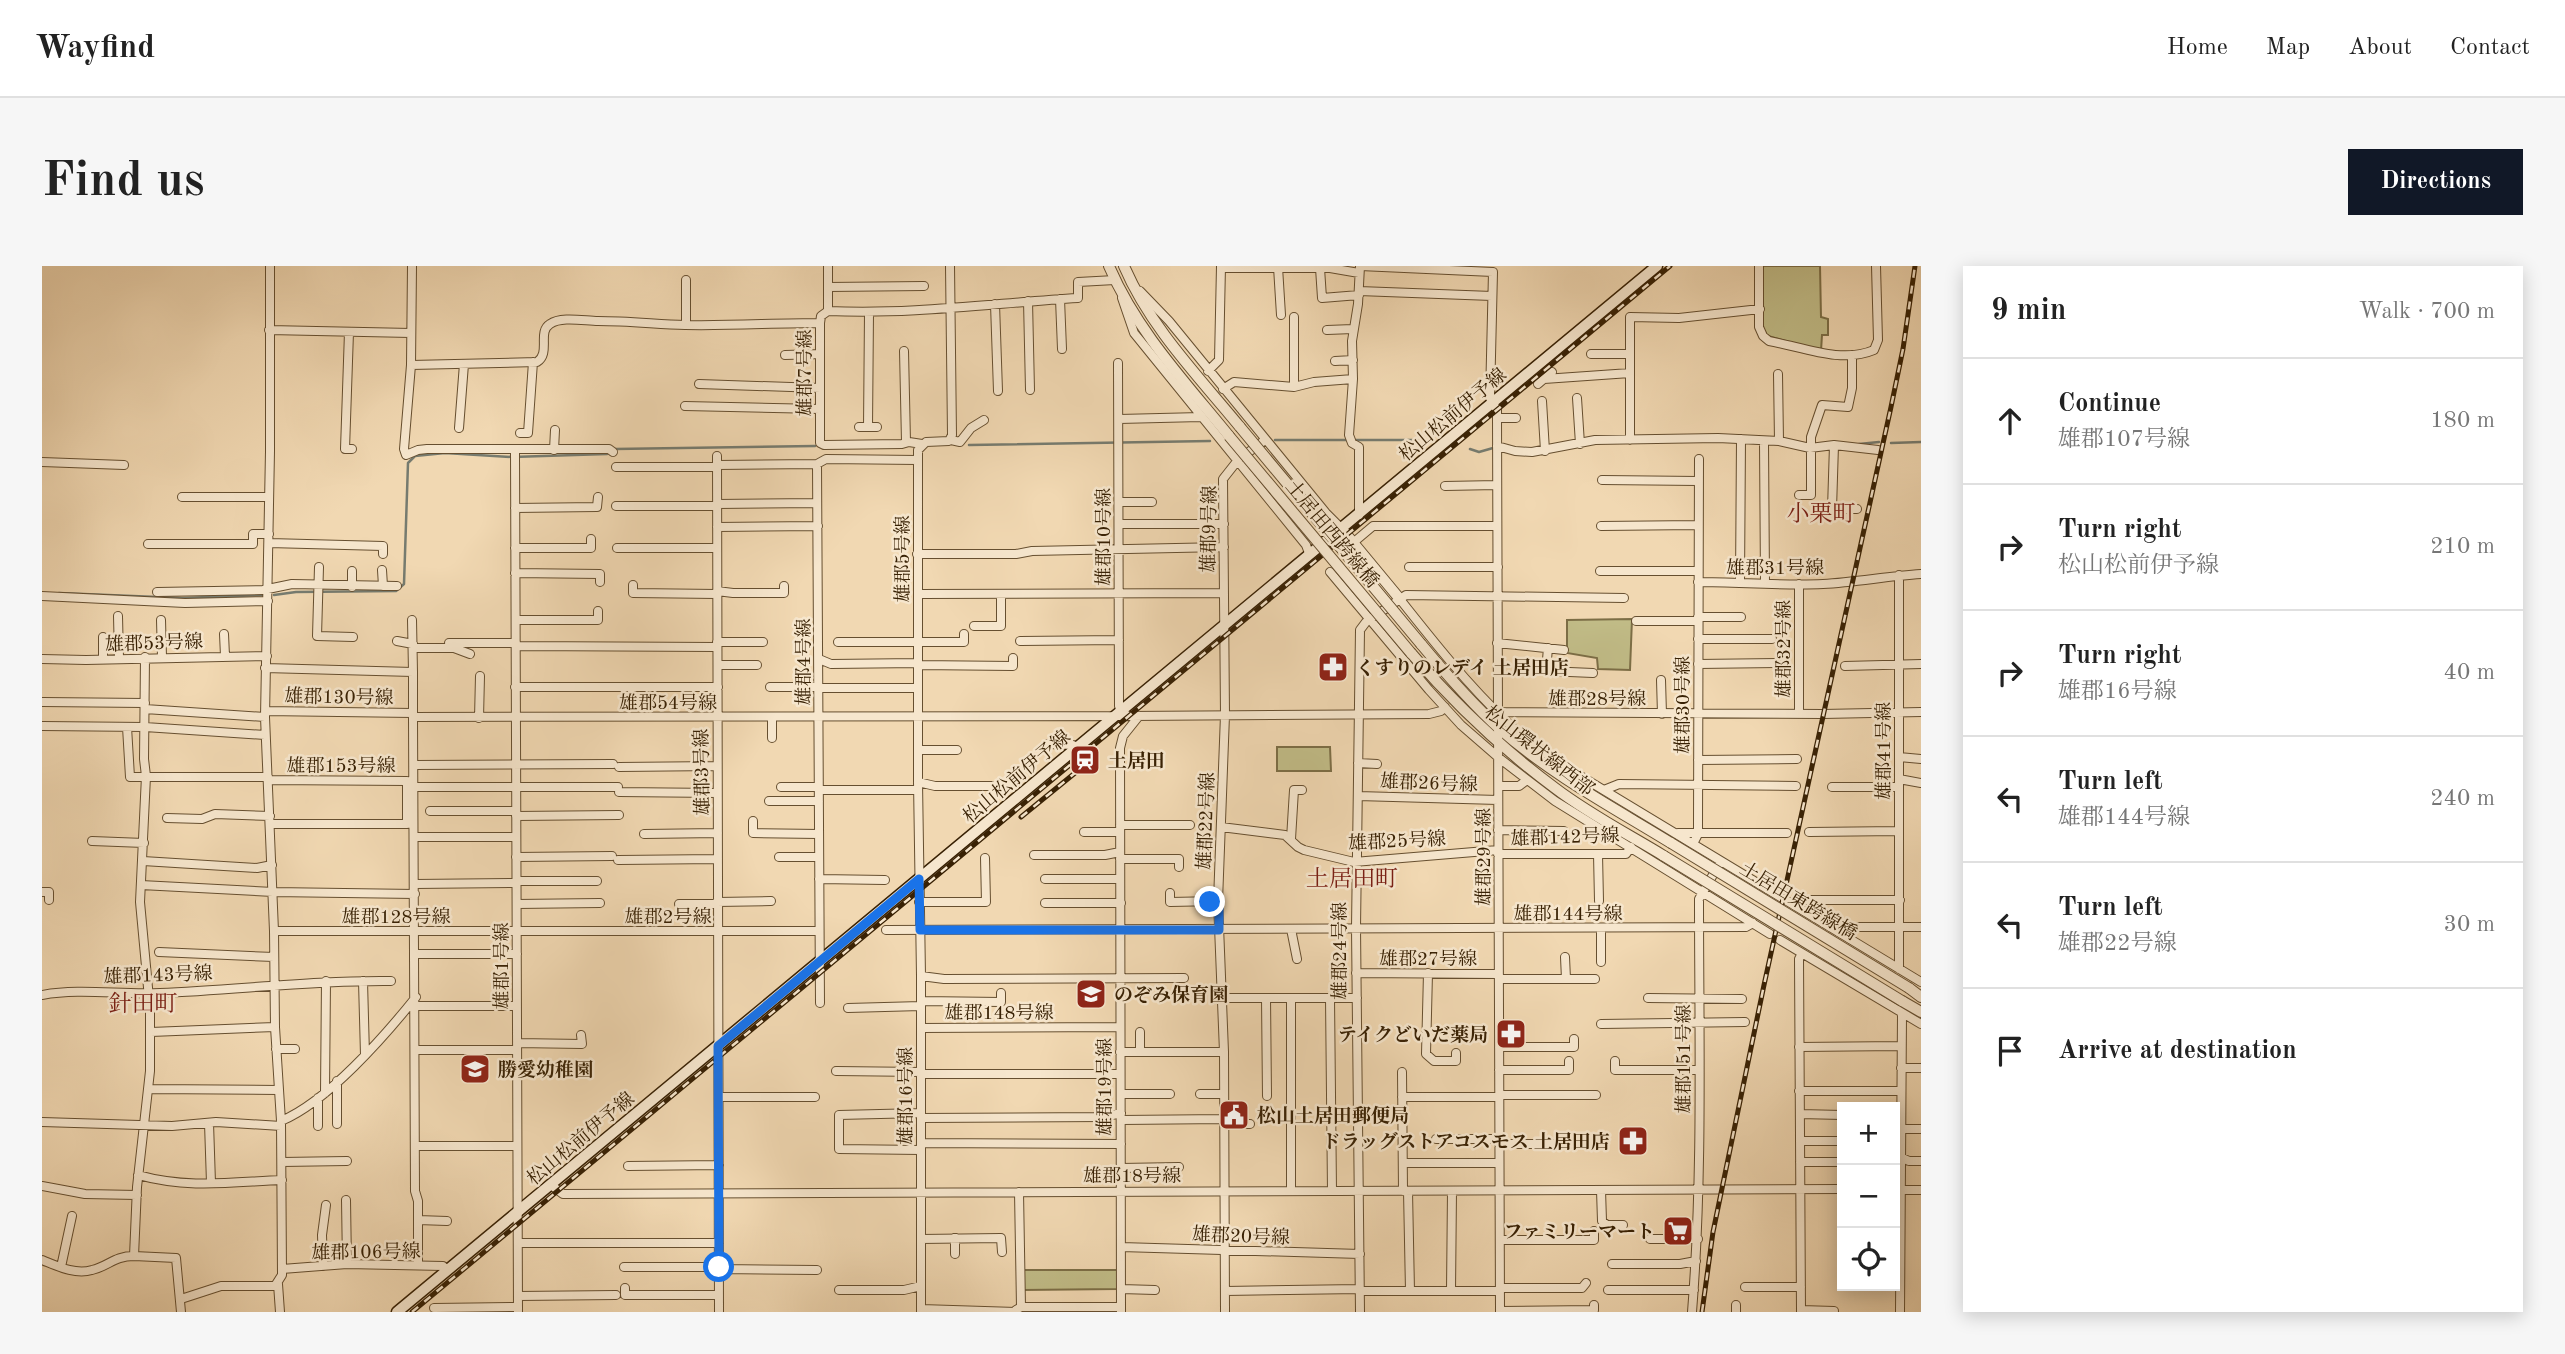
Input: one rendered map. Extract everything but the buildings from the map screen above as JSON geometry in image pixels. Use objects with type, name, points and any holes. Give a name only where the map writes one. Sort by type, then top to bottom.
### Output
[{"type":"main road","name":"松山松前伊予線","points":[[397,1312],[1077,748],[1126,715],[1224,625],[1657,266]]},
{"type":"street","points":[[270,266],[270,497],[265,735],[282,1162],[282,1269],[278,1284],[280,1312]]},
{"type":"street","points":[[412,266],[411,365],[404,449],[406,455],[427,449],[515,454],[554,450],[611,450]]},
{"type":"street","name":"雄郡7号線","points":[[828,266],[828,311],[821,316],[820,323],[820,443],[850,445],[906,442]]},
{"type":"street","points":[[950,266],[953,355],[951,440]]},
{"type":"street","points":[[1109,266],[1134,333],[1310,553]]},
{"type":"street","points":[[1124,266],[1129,278],[1169,321],[1208,372],[1326,513],[1354,542],[1450,661],[1498,712],[1554,760],[1604,790],[1673,838],[1692,844],[1897,964],[1921,982]]},
{"type":"street","points":[[1759,266],[1759,327],[1763,336],[1769,341],[1824,354],[1852,355],[1863,355],[1874,350],[1878,340],[1876,266]]},
{"type":"street","points":[[1208,372],[1219,360],[1221,267],[1360,268],[1353,329],[1349,435],[1352,443],[1359,447],[1359,515]]},
{"type":"street","points":[[1278,267],[1281,315]]},
{"type":"street","points":[[1320,268],[1322,298],[1359,293],[1492,296]]},
{"type":"street","name":"雄郡29号線","points":[[1360,268],[1493,272],[1490,398],[1497,410],[1500,1311]]},
{"type":"street","name":"土居田西跨線橋","points":[[1129,278],[1138,296],[1172,344],[1421,644]]},
{"type":"street","points":[[686,280],[686,325]]},
{"type":"street","points":[[828,311],[869,313],[1079,298],[1079,282],[1117,284]]},
{"type":"street","name":"土居田西跨線橋","points":[[1117,284],[1147,334],[1169,362],[1410,653]]},
{"type":"street","points":[[828,287],[923,286]]},
{"type":"street","points":[[1060,299],[1062,349]]},
{"type":"street","points":[[1027,383],[1028,301]]},
{"type":"street","points":[[995,304],[998,391]]},
{"type":"street","points":[[1630,440],[1630,317],[1679,318],[1760,309]]},
{"type":"street","points":[[868,427],[869,313]]},
{"type":"street","points":[[1294,317],[1294,387]]},
{"type":"street","points":[[411,365],[533,362],[542,359],[546,328],[555,322],[620,321],[686,325],[820,323]]},
{"type":"street","points":[[1326,330],[1353,329]]},
{"type":"street","points":[[269,330],[411,333]]},
{"type":"street","points":[[349,332],[345,449],[352,449]]},
{"type":"street","points":[[904,351],[906,442],[960,442],[971,428],[984,420]]},
{"type":"street","points":[[1596,352],[1630,354]]},
{"type":"street","points":[[785,355],[820,354]]},
{"type":"street","points":[[1799,495],[1811,495],[1811,437],[1822,405],[1848,407],[1852,388],[1852,355]]},
{"type":"street","points":[[1335,361],[1353,360]]},
{"type":"street","points":[[520,433],[528,433],[525,409],[533,362]]},
{"type":"street","name":"雄郡10号線","points":[[1118,362],[1119,706],[1126,715]]},
{"type":"street","points":[[460,428],[464,364]]},
{"type":"street","points":[[1552,372],[1541,381],[1630,373]]},
{"type":"street","points":[[1778,373],[1779,442]]},
{"type":"street","points":[[1223,390],[1234,382],[1294,387],[1314,382],[1353,379]]},
{"type":"street","points":[[703,382],[820,388]]},
{"type":"street","points":[[1577,398],[1580,444]]},
{"type":"street","points":[[1542,401],[1545,451]]},
{"type":"street","points":[[685,406],[820,409]]},
{"type":"street","points":[[1119,419],[1201,417]]},
{"type":"street","points":[[1497,418],[1516,418]]},
{"type":"street","points":[[554,450],[555,430]]},
{"type":"street","points":[[1740,582],[1741,439]]},
{"type":"street","points":[[1497,446],[1515,451],[1545,451],[1595,440],[1741,439],[1811,448],[1834,445],[1878,450]]},
{"type":"street","name":"雄郡9号線","points":[[1224,625],[1223,479],[1238,460],[1265,440]]},
{"type":"street","points":[[1764,442],[1765,583]]},
{"type":"street","name":"雄郡5号線","points":[[919,879],[917,554],[918,450],[922,443]]},
{"type":"street","points":[[1834,445],[1832,509],[1857,509]]},
{"type":"street","name":"雄郡1号線","points":[[515,454],[516,1213],[519,1309]]},
{"type":"street","points":[[616,467],[717,463],[817,464],[826,459],[918,460]]},
{"type":"street","name":"雄郡30号線","points":[[1698,834],[1699,459]]},
{"type":"street","points":[[42,462],[124,465]]},
{"type":"street","name":"雄郡3号線","points":[[717,463],[719,1312]]},
{"type":"street","name":"雄郡4号線","points":[[817,464],[820,1003]]},
{"type":"street","points":[[1602,480],[1698,481]]},
{"type":"street","points":[[1445,486],[1497,485]]},
{"type":"street","points":[[182,497],[270,497]]},
{"type":"street","points":[[515,508],[558,503],[597,507],[598,498]]},
{"type":"street","points":[[1119,502],[1152,502]]},
{"type":"street","points":[[617,506],[817,503]]},
{"type":"street","points":[[1119,524],[1224,524]]},
{"type":"street","points":[[1601,526],[1697,525]]},
{"type":"street","points":[[717,527],[818,526]]},
{"type":"street","points":[[1354,542],[1373,526],[1497,526]]},
{"type":"street","points":[[148,544],[253,544],[253,534],[338,549],[383,546],[383,554]]},
{"type":"street","points":[[515,548],[592,548],[591,539]]},
{"type":"street","points":[[620,545],[673,544],[717,548]]},
{"type":"street","points":[[917,554],[1016,554],[1032,551],[1224,547]]},
{"type":"street","points":[[1414,565],[1498,567]]},
{"type":"street","points":[[318,567],[317,636],[353,637]]},
{"type":"street","points":[[382,570],[383,586]]},
{"type":"street","points":[[1600,571],[1698,570]]},
{"type":"street","points":[[352,571],[352,586]]},
{"type":"street","points":[[1330,572],[1445,707],[1499,758],[1527,780],[1770,934]]},
{"type":"street","points":[[515,573],[561,578],[600,574],[600,582]]},
{"type":"street","name":"雄郡31号線","points":[[1698,582],[1799,583],[1921,574]]},
{"type":"street","name":"雄郡41号線","points":[[1897,964],[1900,927],[1899,575]]},
{"type":"street","name":"雄郡32号線","points":[[1799,583],[1800,714]]},
{"type":"street","points":[[159,589],[194,593],[269,590],[292,584],[318,589],[397,586]]},
{"type":"street","points":[[633,585],[633,593],[669,589],[783,593],[783,586]]},
{"type":"street","points":[[918,594],[1223,593]]},
{"type":"street","points":[[980,624],[1001,626],[1001,594]]},
{"type":"street","points":[[1370,620],[1406,595],[1624,598]]},
{"type":"street","points":[[42,596],[186,603],[268,601]]},
{"type":"street","points":[[516,620],[557,616],[598,620],[598,611]]},
{"type":"street","points":[[118,617],[118,658]]},
{"type":"street","points":[[1636,621],[1741,617]]},
{"type":"street","points":[[162,620],[162,657]]},
{"type":"street","points":[[167,818],[180,823],[215,814],[270,820],[407,824],[414,765],[412,620]]},
{"type":"street","name":"雄郡24号線","points":[[1360,1312],[1356,973],[1359,634],[1370,620]]},
{"type":"street","name":"雄郡22号線","points":[[1224,625],[1225,715],[1219,930],[1224,1052],[1225,1312]]},
{"type":"street","points":[[225,634],[225,656]]},
{"type":"street","points":[[838,642],[964,642],[964,634]]},
{"type":"street","points":[[103,637],[103,659]]},
{"type":"street","points":[[1020,641],[1040,637],[1119,640]]},
{"type":"street","points":[[1698,639],[1772,639]]},
{"type":"street","points":[[454,640],[516,644],[763,642]]},
{"type":"street","points":[[397,641],[412,646],[454,648],[470,654]]},
{"type":"street","points":[[1497,643],[1564,650]]},
{"type":"street","name":"松山環状線西部","points":[[1421,644],[1498,727],[1566,778],[1673,838]]},
{"type":"street","points":[[1548,648],[1546,671],[1593,673]]},
{"type":"street","name":"松山環状線西部","points":[[1410,653],[1451,699],[1499,744],[1557,790],[1664,856]]},
{"type":"street","name":"雄郡53号線","points":[[42,659],[267,656]]},
{"type":"street","points":[[134,1255],[150,1032],[149,993],[140,913],[146,776],[145,657]]},
{"type":"street","points":[[819,659],[831,664],[918,664],[962,670],[1013,666],[1013,658]]},
{"type":"street","points":[[1698,664],[1777,663]]},
{"type":"street","points":[[1845,666],[1921,664]]},
{"type":"street","points":[[718,665],[757,665]]},
{"type":"street","points":[[265,668],[413,672]]},
{"type":"street","points":[[479,718],[480,676]]},
{"type":"street","points":[[1661,680],[1662,714]]},
{"type":"street","points":[[515,687],[602,684],[718,687]]},
{"type":"street","points":[[770,687],[918,688]]},
{"type":"street","name":"雄郡130号線","points":[[42,702],[265,714],[413,715]]},
{"type":"street","points":[[1126,715],[1429,714],[1445,707]]},
{"type":"street","name":"雄郡28号線","points":[[1498,712],[1921,712]]},
{"type":"street","name":"雄郡54号線","points":[[413,715],[515,718],[1126,715]]},
{"type":"street","name":"雄郡19号線","points":[[1121,1309],[1120,748],[1126,715]]},
{"type":"street","points":[[772,717],[772,738]]},
{"type":"street","points":[[42,726],[145,727],[265,735]]},
{"type":"street","points":[[127,727],[130,777],[268,778]]},
{"type":"street","points":[[1048,744],[1073,745],[1077,748]]},
{"type":"street","points":[[918,750],[957,750]]},
{"type":"street","points":[[1899,757],[1921,759]]},
{"type":"street","points":[[1698,760],[1797,760]]},
{"type":"street","points":[[1358,763],[1377,764]]},
{"type":"street","points":[[414,765],[717,766]]},
{"type":"street","name":"雄郡153号線","points":[[268,778],[407,781],[410,787]]},
{"type":"street","points":[[1502,786],[1519,786],[1527,780]]},
{"type":"street","points":[[782,787],[935,786],[967,782],[1005,784]]},
{"type":"street","points":[[1832,787],[1921,783]]},
{"type":"street","points":[[1604,790],[1619,784],[1796,786]]},
{"type":"street","points":[[410,787],[717,793]]},
{"type":"street","points":[[410,787],[415,884],[418,1265]]},
{"type":"street","points":[[1291,839],[1294,790],[1302,790]]},
{"type":"street","name":"雄郡26号線","points":[[1358,796],[1498,800]]},
{"type":"street","points":[[769,801],[819,801]]},
{"type":"street","points":[[430,811],[619,815]]},
{"type":"street","points":[[753,821],[753,833],[819,834]]},
{"type":"street","points":[[1084,832],[1190,825]]},
{"type":"street","name":"雄郡25号線","points":[[1221,827],[1285,835],[1304,850],[1357,860],[1498,852]]},
{"type":"street","points":[[1498,830],[1564,831]]},
{"type":"street","points":[[1809,832],[1899,831]]},
{"type":"street","points":[[644,834],[718,833]]},
{"type":"street","points":[[1673,838],[1698,834],[1787,833]]},
{"type":"street","points":[[1692,844],[1698,834]]},
{"type":"street","points":[[414,838],[516,837]]},
{"type":"street","name":"土居田東跨線橋","points":[[1673,838],[1921,995]]},
{"type":"street","points":[[92,841],[144,843]]},
{"type":"street","name":"雄郡142号線","points":[[1498,852],[1626,854],[1631,847]]},
{"type":"street","points":[[1039,853],[1120,855],[1140,863],[1179,859],[1179,867]]},
{"type":"street","points":[[1598,853],[1599,901]]},
{"type":"street","name":"土居田東跨線橋","points":[[1664,856],[1921,1012]]},
{"type":"street","points":[[779,857],[818,857]]},
{"type":"street","points":[[516,858],[718,859]]},
{"type":"street","points":[[919,902],[986,902],[985,858]]},
{"type":"street","points":[[143,861],[257,868],[272,865]]},
{"type":"street","points":[[1699,928],[1699,899],[1721,861]]},
{"type":"street","points":[[818,879],[882,877]]},
{"type":"street","name":"雄郡16号線","points":[[919,879],[921,1311]]},
{"type":"street","points":[[1045,879],[1120,879]]},
{"type":"street","points":[[415,884],[597,881]]},
{"type":"street","points":[[1735,912],[1754,881]]},
{"type":"street","points":[[141,885],[273,892],[415,894]]},
{"type":"street","points":[[42,892],[49,892],[49,900]]},
{"type":"street","points":[[1170,893],[1170,902],[1219,901]]},
{"type":"street","points":[[1802,900],[1900,900]]},
{"type":"street","points":[[679,904],[771,901]]},
{"type":"street","points":[[517,904],[600,903]]},
{"type":"street","points":[[1045,903],[1121,903]]},
{"type":"street","name":"雄郡144号線","points":[[886,930],[1601,930],[1746,927],[1752,923]]},
{"type":"street","points":[[1818,962],[1838,931],[1846,928],[1921,927]]},
{"type":"street","name":"雄郡151号線","points":[[1692,1312],[1699,1191],[1699,928]]},
{"type":"street","points":[[1291,929],[1297,958]]},
{"type":"street","points":[[1601,930],[1601,962]]},
{"type":"street","name":"雄郡128号線","points":[[274,931],[517,932]]},
{"type":"street","name":"雄郡2号線","points":[[517,932],[818,931]]},
{"type":"street","points":[[1780,940],[1921,1024]]},
{"type":"street","points":[[159,952],[274,957]]},
{"type":"street","points":[[1802,953],[1799,959],[1801,1311],[1834,1311]]},
{"type":"street","points":[[415,954],[517,954]]},
{"type":"street","points":[[1565,957],[1566,979]]},
{"type":"street","points":[[1872,995],[1897,964]]},
{"type":"street","name":"雄郡27号線","points":[[1356,973],[1595,979]]},
{"type":"street","points":[[1428,973],[1426,1054],[1434,1061],[1456,1060],[1456,1053]]},
{"type":"street","points":[[921,976],[944,979],[1184,978]]},
{"type":"street","points":[[318,1126],[322,1096],[326,981]]},
{"type":"street","name":"雄郡143号線","points":[[42,995],[67,991],[149,993],[326,981],[390,981]]},
{"type":"street","points":[[363,981],[365,1055]]},
{"type":"street","points":[[848,1007],[1001,1002],[1001,993]]},
{"type":"street","points":[[1223,998],[1357,998]]},
{"type":"street","points":[[1266,998],[1267,1096]]},
{"type":"street","points":[[1290,998],[1292,1191]]},
{"type":"street","points":[[1330,998],[1332,1191]]},
{"type":"street","points":[[1648,998],[1742,999]]},
{"type":"street","points":[[415,1002],[517,1006]]},
{"type":"street","points":[[42,1122],[182,1126],[209,1123],[281,1124],[322,1096],[415,1002]]},
{"type":"street","points":[[1899,1102],[1902,1014]]},
{"type":"street","points":[[1601,1024],[1745,1022]]},
{"type":"street","points":[[150,1032],[275,1027]]},
{"type":"street","name":"雄郡148号線","points":[[921,1028],[1120,1027]]},
{"type":"street","points":[[1140,1032],[1140,1052]]},
{"type":"street","points":[[415,1050],[550,1048],[582,1044],[582,1035]]},
{"type":"street","points":[[1499,1046],[1545,1042],[1574,1046],[1574,1039]]},
{"type":"street","points":[[1799,1046],[1901,1046]]},
{"type":"street","points":[[276,1049],[295,1049]]},
{"type":"street","points":[[1120,1052],[1224,1052]]},
{"type":"street","points":[[1655,1060],[1655,1070]]},
{"type":"street","points":[[1499,1070],[1544,1065],[1569,1070],[1569,1061]]},
{"type":"street","points":[[1615,1061],[1615,1070],[1698,1070]]},
{"type":"street","points":[[1901,1068],[1921,1068]]},
{"type":"street","points":[[836,1071],[1120,1074]]},
{"type":"street","points":[[1402,1072],[1403,1163],[1410,1291]]},
{"type":"street","points":[[337,1081],[337,1124]]},
{"type":"street","points":[[148,1089],[279,1090]]},
{"type":"street","points":[[1800,1091],[1900,1091]]},
{"type":"street","points":[[1121,1094],[1170,1094]]},
{"type":"street","points":[[1200,1094],[1224,1094]]},
{"type":"street","points":[[719,1097],[812,1095]]},
{"type":"street","points":[[1402,1097],[1596,1095]]},
{"type":"street","points":[[1008,1108],[1008,1118]]},
{"type":"street","points":[[1800,1114],[1837,1115]]},
{"type":"street","points":[[1121,1144],[839,1149],[839,1115],[1008,1118],[1068,1115],[1250,1124]]},
{"type":"street","points":[[209,1123],[211,1183]]},
{"type":"street","points":[[1900,1129],[1921,1129]]},
{"type":"street","points":[[1436,1139],[1583,1144]]},
{"type":"street","points":[[1800,1141],[1837,1141]]},
{"type":"street","points":[[415,1146],[517,1146]]},
{"type":"street","points":[[1900,1157],[1909,1161],[1921,1161]]},
{"type":"street","points":[[282,1162],[347,1161]]},
{"type":"street","points":[[1800,1162],[1837,1162]]},
{"type":"street","points":[[1403,1163],[1499,1163]]},
{"type":"street","points":[[628,1166],[719,1165]]},
{"type":"street","points":[[1121,1168],[1179,1167]]},
{"type":"street","points":[[138,1175],[171,1183],[282,1180]]},
{"type":"street","name":"雄郡18号線","points":[[551,1185],[563,1194],[1837,1189]]},
{"type":"street","points":[[42,1186],[85,1194],[137,1195]]},
{"type":"street","points":[[1601,1190],[1602,1221],[1607,1225],[1623,1225]]},
{"type":"street","points":[[1900,1190],[1921,1190]]},
{"type":"street","points":[[1451,1291],[1452,1191]]},
{"type":"street","points":[[1018,1310],[1019,1192]]},
{"type":"street","points":[[346,1200],[349,1233],[347,1264]]},
{"type":"street","points":[[323,1266],[322,1235],[326,1205]]},
{"type":"street","points":[[61,1267],[72,1216]]},
{"type":"street","points":[[418,1220],[447,1221]]},
{"type":"street","points":[[1500,1240],[1550,1235],[1594,1240],[1594,1231]]},
{"type":"street","points":[[921,1238],[1001,1238],[1002,1252]]},
{"type":"street","points":[[955,1238],[955,1254]]},
{"type":"street","points":[[1650,1239],[1698,1240]]},
{"type":"street","points":[[519,1243],[637,1240],[719,1243]]},
{"type":"street","name":"雄郡20号線","points":[[1121,1248],[1372,1250]]},
{"type":"street","points":[[42,1260],[76,1271],[91,1271],[115,1258],[134,1255],[176,1258],[181,1312]]},
{"type":"street","points":[[1618,1261],[1696,1261]]},
{"type":"street","points":[[624,1267],[642,1263],[817,1270]]},
{"type":"street","name":"雄郡106号線","points":[[282,1269],[347,1264],[443,1266],[448,1270]]},
{"type":"street","points":[[1225,1291],[1451,1291],[1537,1284],[1582,1288],[1586,1283]]},
{"type":"street","points":[[181,1299],[221,1286],[261,1288],[278,1284]]},
{"type":"street","points":[[841,1287],[904,1290],[921,1286]]},
{"type":"street","points":[[1745,1287],[1801,1287]]},
{"type":"street","points":[[625,1288],[625,1295],[719,1295]]},
{"type":"street","points":[[1121,1289],[1155,1290]]},
{"type":"street","points":[[1612,1293],[1694,1290]]},
{"type":"street","points":[[519,1296],[593,1291],[616,1295]]},
{"type":"street","points":[[1899,1291],[1900,1312]]},
{"type":"street","points":[[1500,1311],[1550,1307],[1594,1310],[1594,1305]]},
{"type":"street","points":[[434,1308],[519,1309]]},
{"type":"street","points":[[921,1311],[1121,1309]]},
{"type":"shaded area","points":[[1763,266],[1820,266],[1821,317],[1828,319],[1828,335],[1822,335],[1821,351],[1768,336],[1763,329]]},
{"type":"shaded area","points":[[1632,619],[1630,670],[1598,669],[1597,658],[1567,653],[1567,620]]},
{"type":"shaded area","points":[[1277,747],[1330,747],[1331,771],[1277,771]]},
{"type":"shaded area","points":[[1023,1270],[1117,1270],[1117,1289],[1023,1290]]},
{"type":"waterway","points":[[1275,440],[1347,440]]},
{"type":"waterway","points":[[1353,440],[1418,440]]},
{"type":"waterway","points":[[969,445],[1210,441]]},
{"type":"waterway","points":[[1859,444],[1879,442]]},
{"type":"waterway","points":[[1891,443],[1921,442]]},
{"type":"waterway","points":[[274,595],[296,592],[396,591],[404,584],[408,463],[415,456],[445,453],[512,457],[607,454],[615,449],[815,446]]},
{"type":"waterway","points":[[1470,449],[1479,452],[1493,448]]},
{"type":"waterway","points":[[59,593],[182,598],[262,595]]},
{"type":"railway","points":[[412,1312],[1670,266]]},
{"type":"railway","points":[[1702,1312],[1713,1232],[1764,985],[1891,407],[1915,266]]},
{"type":"railway","points":[[1021,817],[1086,764]]},
{"type":"place","name":"くすりのレデイ 土居田店","points":[[1333,667]]},
{"type":"place","name":"土居田","points":[[1085,760]]},
{"type":"place","name":"のぞみ保育園","points":[[1091,994]]},
{"type":"place","name":"テイクどいだ薬局","points":[[1511,1034]]},
{"type":"place","name":"勝愛幼稚園","points":[[475,1069]]},
{"type":"place","name":"松山土居田郵便局","points":[[1234,1115]]},
{"type":"place","name":"ドラッグストアコスモス 土居田店","points":[[1633,1141]]},
{"type":"place","name":"ファミリーマート","points":[[1678,1231]]},
{"type":"district","name":"小栗町","points":[[1821,513]]},
{"type":"district","name":"土居田町","points":[[1352,878]]},
{"type":"district","name":"針田町","points":[[143,1003]]},
{"type":"route","points":[[719,1267],[718,1046],[919,879],[920,930],[1219,930],[1219,901],[1210,902]]}]
